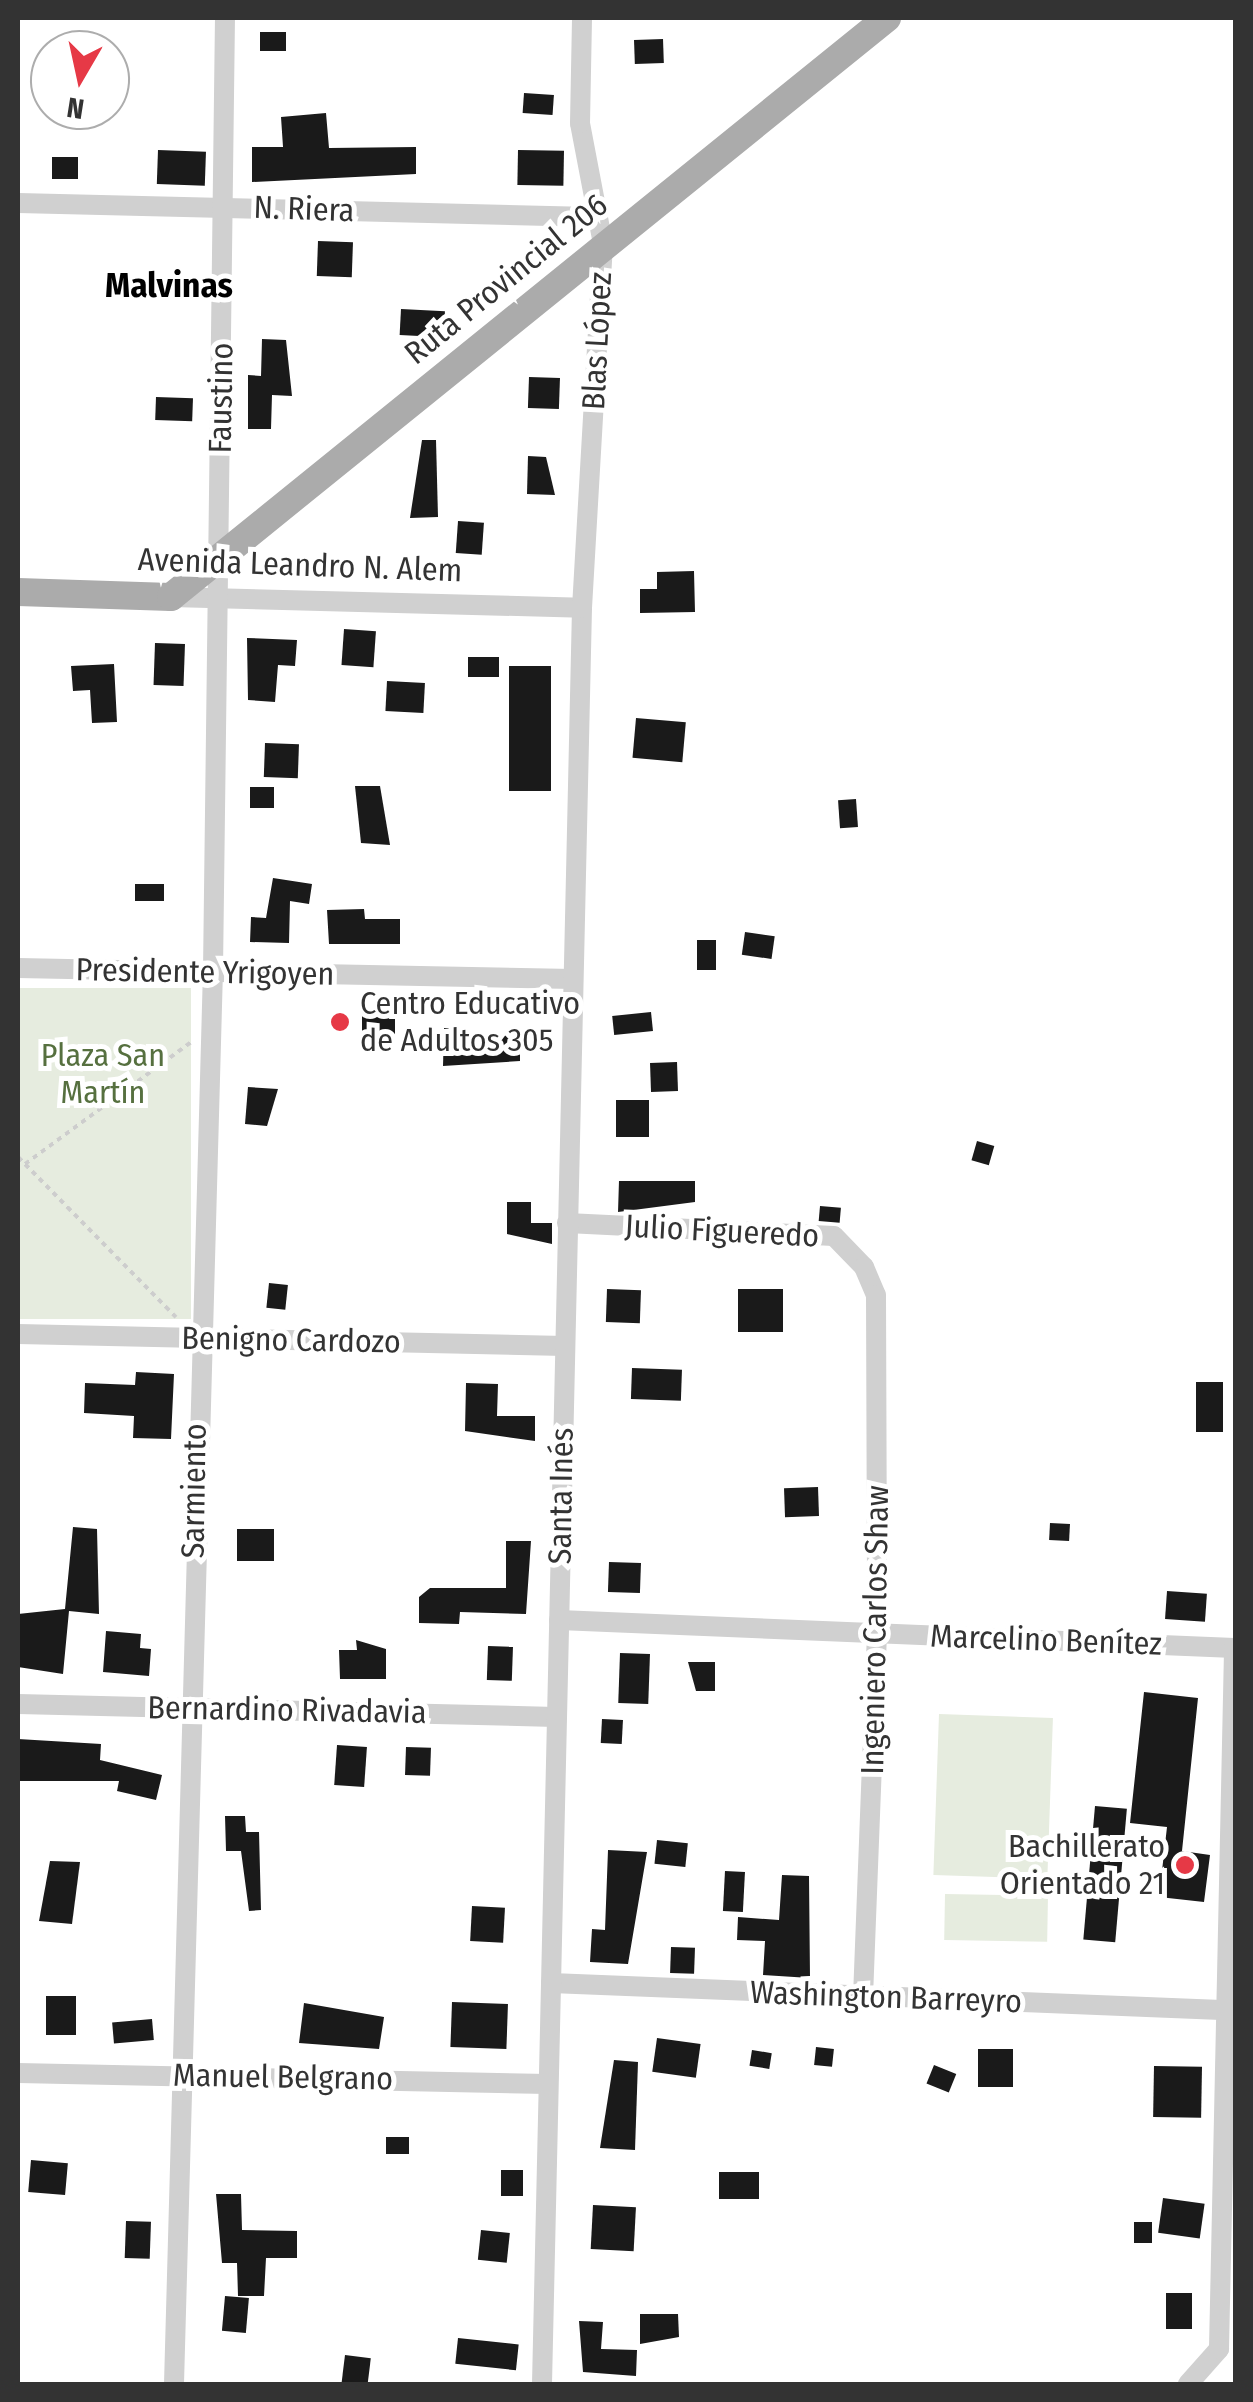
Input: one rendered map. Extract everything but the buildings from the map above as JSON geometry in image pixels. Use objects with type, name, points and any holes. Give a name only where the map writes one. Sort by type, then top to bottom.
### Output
[{"type":"main road","name":"Ruta Provincial 206","points":[[171,597],[887,18]]},
{"type":"main road","name":"Avenida Leandro N. Alem","points":[[18,592],[171,597]]},
{"type":"street","name":"Faustino","points":[[218,598],[225,18]]},
{"type":"street","name":"Blas López","points":[[582,18],[591,217],[603,244],[582,608]]},
{"type":"street","name":"N. Riera","points":[[18,203],[591,217]]},
{"type":"street","name":"Avenida Leandro N. Alem","points":[[171,597],[582,608]]},
{"type":"street","name":"Sarmiento","points":[[174,2384],[197,1338],[214,972],[218,598]]},
{"type":"street","name":"Santa Inés","points":[[542,2384],[582,608]]},
{"type":"street","name":"Presidente Yrigoyen","points":[[18,968],[573,979]]},
{"type":"street","name":"Julio Figueredo","points":[[566,1223],[834,1236],[864,1267]]},
{"type":"street","name":"Ingeniero Carlos Shaw","points":[[863,1996],[878,1633],[880,1332],[864,1267]]},
{"type":"street","name":"Benigno Cardozo","points":[[18,1334],[564,1346]]},
{"type":"street","name":"Marcelino Benítez","points":[[559,1620],[1234,1647]]},
{"type":"street","points":[[1188,2384],[1227,2356],[1221,2010],[1234,1647]]},
{"type":"street","name":"Bernardino Rivadavia","points":[[18,1704],[556,1716]]},
{"type":"street","name":"Washington Barreyro","points":[[550,1983],[1221,2010]]},
{"type":"street","name":"Manuel Belgrano","points":[[18,2074],[180,2074],[548,2084]]},
{"type":"path","points":[[24,1164],[211,1028]]},
{"type":"path","points":[[18,1157],[197,1338]]},
{"type":"green space","name":"Plaza San Martín","points":[[18,988],[191,988],[191,1319],[18,1319]]},
{"type":"green space","points":[[939,1714],[1053,1718],[1047,1879],[933,1875]]},
{"type":"green space","points":[[945,1894],[1048,1896],[1047,1942],[944,1940]]},
{"type":"place","name":"Centro Educativo de Adultos 305","points":[[340,1022]]},
{"type":"place","name":"Bachillerato Orientado 21","points":[[1185,1865]]},
{"type":"district","name":"Malvinas","points":[[169,285]]}]
